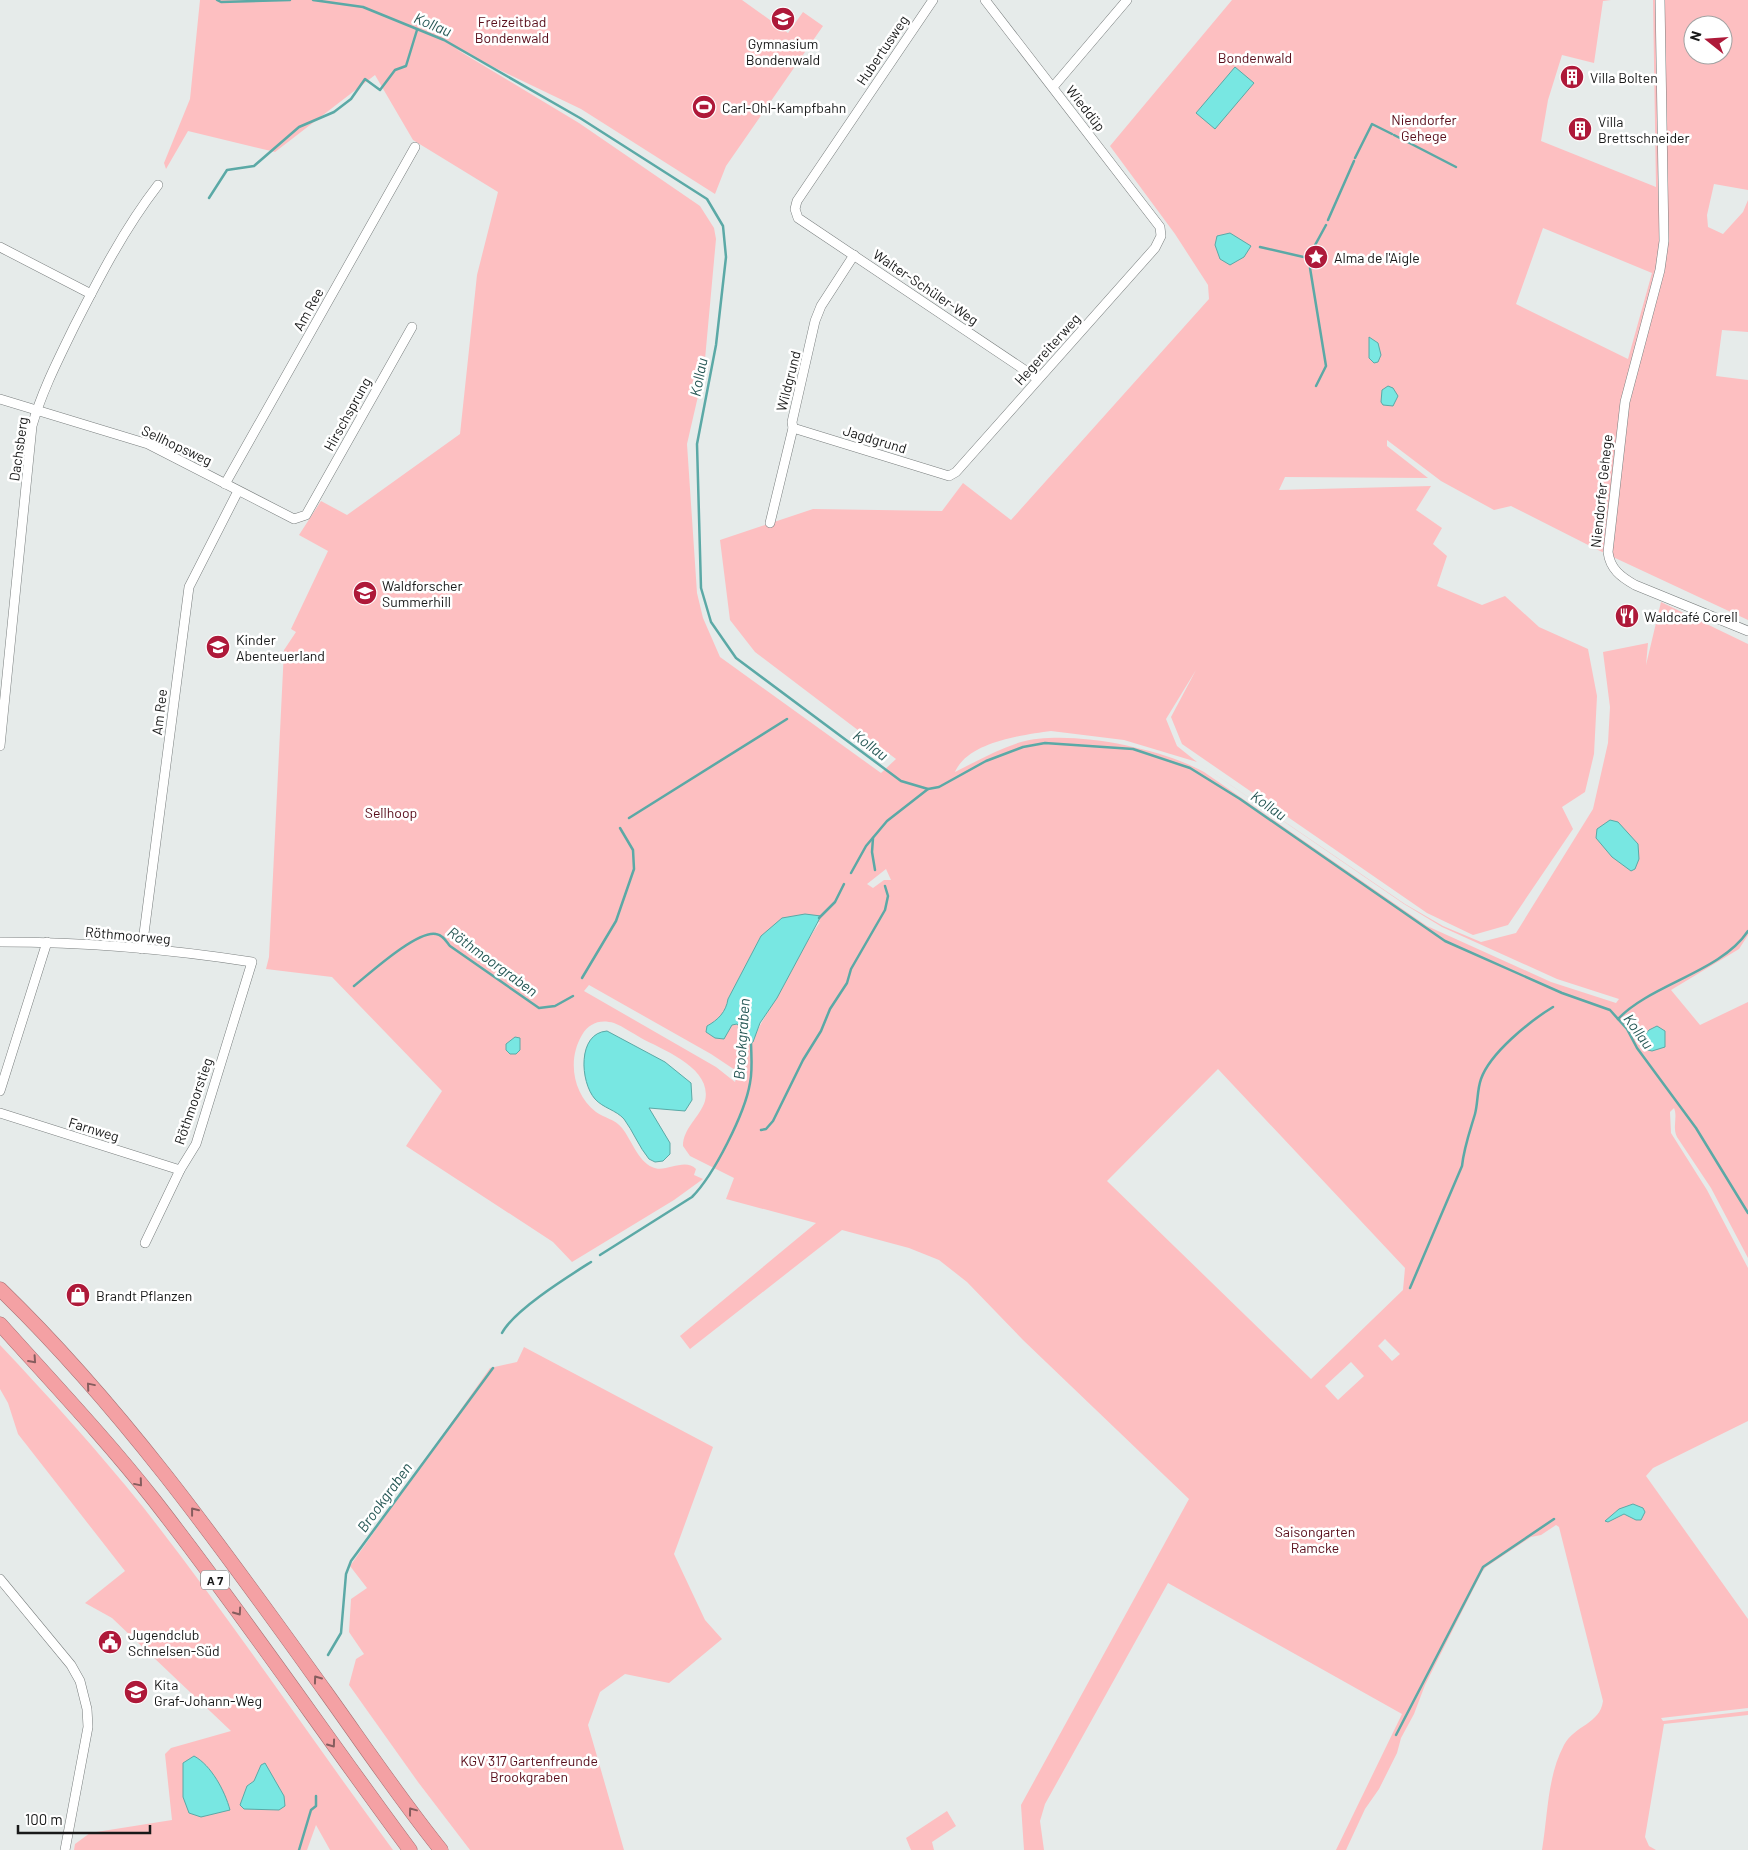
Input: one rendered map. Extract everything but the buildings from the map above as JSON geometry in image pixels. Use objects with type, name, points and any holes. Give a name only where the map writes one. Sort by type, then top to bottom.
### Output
[{"type":"highway","name":"A 7","points":[[0,1289],[85,1380],[178,1490],[224,1550],[441,1850]]},
{"type":"highway","name":"A 7","points":[[0,1324],[69,1400],[152,1498],[227,1597],[410,1850]]},
{"type":"street","name":"Hubertusweg","points":[[798,218],[795,209],[796,201],[933,0]]},
{"type":"street","name":"Wieddüp","points":[[985,0],[1160,227],[1161,236]]},
{"type":"street","points":[[1053,87],[1127,0]]},
{"type":"street","name":"Niendorfer Gehege","points":[[1660,0],[1664,241],[1660,270],[1625,402],[1608,552],[1609,562],[1621,577],[1635,585],[1748,631]]},
{"type":"street","name":"Am Ree","points":[[225,484],[415,147]]},
{"type":"street","name":"Dachsberg","points":[[0,746],[32,426],[45,386],[91,294],[123,234],[158,185]]},
{"type":"street","name":"Walter-Schüler-Weg","points":[[798,218],[1038,379]]},
{"type":"street","name":"Hegereiterweg","points":[[949,476],[956,472],[1155,248],[1161,236]]},
{"type":"street","points":[[0,247],[91,294]]},
{"type":"street","name":"Wildgrund","points":[[770,523],[793,428],[792,422],[815,321],[821,306],[854,255]]},
{"type":"street","name":"Hirschsprung","points":[[306,515],[412,327]]},
{"type":"street","name":"Sellhopsweg","points":[[0,399],[148,444],[294,519],[306,515]]},
{"type":"street","name":"Jagdgrund","points":[[793,428],[949,476]]},
{"type":"street","name":"Am Ree","points":[[142,949],[189,587],[238,490]]},
{"type":"street","name":"Röthmoorweg","points":[[0,942],[47,942],[142,949],[252,962]]},
{"type":"street","points":[[0,1091],[47,942]]},
{"type":"street","name":"Röthmoorstieg","points":[[145,1243],[180,1170],[196,1144],[252,962]]},
{"type":"street","name":"Farnweg","points":[[0,1114],[180,1170]]},
{"type":"street","points":[[0,1579],[71,1665],[80,1681],[87,1709],[86,1738],[65,1850]]},
{"type":"green space","points":[[200,0],[742,0],[788,33],[803,12],[823,26],[726,166],[715,194],[581,109],[456,49],[579,123],[700,206],[714,228],[716,239],[704,370],[687,444],[697,593],[703,618],[720,657],[881,773],[896,759],[755,652],[730,620],[720,540],[813,509],[942,511],[963,483],[1011,520],[1209,299],[1208,285],[1175,234],[1110,146],[1232,0],[1611,0],[1603,1],[1594,63],[1562,55],[1548,100],[1541,141],[1656,187],[1653,0],[1748,0],[1748,190],[1714,184],[1707,215],[1708,227],[1723,234],[1743,212],[1748,200],[1748,332],[1722,330],[1716,376],[1748,380],[1748,620],[1598,550],[1511,506],[1494,510],[1441,481],[1387,440],[1387,446],[1428,478],[1285,477],[1279,490],[1431,486],[1416,510],[1442,528],[1433,544],[1447,556],[1437,586],[1482,605],[1505,596],[1539,627],[1588,649],[1597,696],[1594,754],[1585,792],[1562,807],[1573,829],[1508,925],[1473,935],[1427,913],[1182,744],[1171,717],[1196,670],[1166,719],[1177,746],[1197,762],[1405,904],[1443,926],[1481,942],[1516,933],[1593,809],[1608,743],[1610,707],[1603,652],[1648,643],[1646,665],[1661,602],[1748,644],[1748,935],[1739,949],[1671,990],[1700,1025],[1748,1002],[1748,1258],[1711,1188],[1677,1137],[1674,1108],[1670,1112],[1671,1133],[1707,1190],[1748,1268],[1748,1421],[1653,1468],[1646,1476],[1748,1619],[1748,1708],[1661,1718],[1663,1721],[1748,1711],[1748,1715],[1664,1724],[1645,1837],[1649,1846],[1656,1850],[1542,1850],[1551,1783],[1558,1757],[1569,1738],[1597,1715],[1603,1701],[1559,1527],[1556,1525],[1541,1535],[1531,1537],[1486,1567],[1482,1572],[1425,1685],[1414,1714],[1401,1738],[1397,1753],[1379,1789],[1365,1809],[1346,1850],[1336,1850],[1402,1714],[1168,1583],[1045,1804],[1040,1821],[1044,1850],[1024,1850],[1021,1805],[1189,1499],[1023,1340],[967,1282],[939,1260],[909,1248],[842,1230],[690,1349],[680,1336],[816,1223],[726,1199],[734,1178],[690,1156],[683,1146],[689,1128],[703,1107],[705,1089],[701,1079],[694,1070],[673,1055],[614,1023],[604,1021],[595,1023],[588,1028],[577,1045],[574,1066],[575,1076],[582,1096],[588,1105],[602,1116],[619,1125],[647,1164],[657,1169],[680,1165],[691,1166],[696,1169],[694,1175],[703,1179],[674,1200],[572,1262],[553,1242],[406,1146],[442,1091],[332,977],[266,969],[269,957],[284,650],[296,632],[291,629],[328,551],[299,535],[321,501],[347,515],[460,434],[477,275],[498,192],[413,140],[375,75],[275,152],[188,131],[166,169],[164,163],[190,99]],"holes":[[[1543,228],[1652,273],[1628,359],[1516,304]],[[1051,731],[1124,740],[1197,762],[1404,904],[1442,927],[1557,979],[1619,999],[1616,1003],[1551,982],[1427,926],[1204,772],[1164,755],[1089,739],[1041,739],[1021,742],[1004,748],[955,772],[962,762],[983,747],[1026,735]],[[886,869],[891,880],[884,880],[873,888],[867,884]],[[820,922],[761,1024],[753,1042],[737,1024],[732,1025],[727,1034],[707,1026],[721,1015],[761,936]],[[589,985],[711,1054],[738,1072],[735,1082],[716,1067],[584,991]],[[1218,1069],[1405,1268],[1403,1290],[1311,1379],[1107,1181]],[[1385,1339],[1400,1354],[1392,1361],[1378,1346]],[[1351,1362],[1364,1376],[1338,1400],[1325,1386]],[[1633,1504],[1643,1508],[1645,1512],[1634,1519],[1624,1514],[1606,1522],[1615,1512]]]},
{"type":"green space","points":[[0,1345],[73,1424],[143,1507],[207,1591],[393,1850],[330,1850],[316,1825],[307,1850],[74,1850],[75,1844],[90,1833],[172,1820],[165,1754],[171,1748],[231,1731],[112,1618],[85,1603],[125,1571],[18,1434],[8,1403],[0,1389]]},
{"type":"green space","name":"KGV 317 Gartenfreunde Brookgraben","points":[[524,1347],[713,1447],[674,1554],[705,1620],[722,1639],[669,1683],[625,1674],[600,1692],[588,1725],[624,1850],[470,1850],[418,1782],[349,1685],[356,1659],[364,1654],[349,1632],[351,1599],[367,1588],[350,1566],[490,1368],[517,1362]]},
{"type":"green space","points":[[947,1811],[956,1826],[932,1842],[934,1850],[911,1850],[906,1838]]},
{"type":"water","points":[[1235,67],[1254,83],[1215,129],[1196,113]]},
{"type":"water","points":[[1230,233],[1251,246],[1244,257],[1230,265],[1220,259],[1215,245],[1217,236]]},
{"type":"water","points":[[1369,337],[1378,343],[1381,355],[1378,362],[1374,363],[1369,358]]},
{"type":"water","points":[[1388,386],[1393,388],[1398,396],[1393,406],[1383,405],[1381,402],[1382,390]]},
{"type":"water","points":[[1610,820],[1618,822],[1638,844],[1639,859],[1635,869],[1631,871],[1612,857],[1596,838],[1597,829]]},
{"type":"water","points":[[805,914],[821,916],[777,998],[760,1023],[753,1042],[746,1044],[742,1041],[742,1030],[737,1024],[732,1025],[724,1039],[715,1038],[706,1032],[707,1026],[715,1021],[723,1012],[761,936],[782,918]]},
{"type":"water","points":[[1657,1026],[1665,1031],[1665,1047],[1652,1051],[1644,1049],[1639,1042],[1649,1030]]},
{"type":"water","points":[[607,1031],[665,1062],[691,1083],[692,1100],[685,1111],[649,1108],[670,1143],[670,1154],[663,1161],[655,1162],[649,1159],[624,1119],[598,1102],[590,1091],[584,1071],[586,1049],[590,1040],[597,1034]]},
{"type":"water","points":[[515,1037],[520,1038],[520,1050],[516,1054],[510,1054],[506,1050],[506,1044]]},
{"type":"water","points":[[1633,1504],[1643,1508],[1645,1512],[1641,1520],[1636,1520],[1624,1514],[1608,1522],[1605,1521],[1619,1509]]},
{"type":"water","points":[[194,1756],[212,1772],[225,1795],[230,1810],[201,1817],[189,1813],[183,1797],[183,1763]]},
{"type":"water","points":[[265,1763],[284,1796],[285,1806],[279,1810],[244,1809],[240,1805],[247,1786],[254,1781],[261,1765]]},
{"type":"waterway","name":"Kollau","points":[[217,0],[221,2],[290,0]]},
{"type":"waterway","name":"Kollau","points":[[313,0],[363,7],[444,40],[580,118],[707,199],[723,226],[726,257],[716,345],[697,444],[701,588],[711,622],[736,658],[901,781],[928,789],[939,787],[986,761],[1023,747],[1045,743],[1133,749],[1190,768],[1240,799],[1445,941],[1562,993],[1610,1010],[1627,1029],[1637,1048],[1696,1128],[1748,1213]]},
{"type":"waterway","points":[[209,198],[227,170],[254,166],[299,127],[334,112],[351,99],[365,79],[380,90],[395,70],[406,66],[417,30]]},
{"type":"waterway","points":[[1355,158],[1372,124],[1392,134]]},
{"type":"waterway","points":[[1394,135],[1456,167]]},
{"type":"waterway","points":[[1328,220],[1354,161]]},
{"type":"waterway","points":[[1260,247],[1308,258],[1326,225]]},
{"type":"waterway","points":[[1310,268],[1326,366],[1316,386]]},
{"type":"waterway","name":"Röthmoorgraben","points":[[629,818],[787,719]]},
{"type":"waterway","name":"Brookgraben","points":[[851,873],[866,846],[887,821],[928,789]]},
{"type":"waterway","name":"Röthmoorgraben","points":[[582,978],[616,921],[634,869],[633,850],[620,828]]},
{"type":"waterway","points":[[873,838],[872,852],[875,870]]},
{"type":"waterway","name":"Brookgraben","points":[[819,918],[835,902],[844,884]]},
{"type":"waterway","points":[[761,1130],[766,1129],[773,1121],[803,1060],[821,1031],[830,1009],[847,983],[851,969],[885,910],[888,896],[885,886]]},
{"type":"waterway","points":[[1618,1019],[1648,996],[1704,968],[1721,957],[1736,945],[1748,931]]},
{"type":"waterway","name":"Röthmoorgraben","points":[[354,986],[382,963],[417,939],[436,934],[442,937],[450,946],[539,1008],[555,1006],[573,996]]},
{"type":"waterway","points":[[1410,1288],[1462,1166],[1476,1110],[1480,1083],[1486,1069],[1512,1038],[1533,1020],[1553,1007]]},
{"type":"waterway","name":"Brookgraben","points":[[600,1255],[692,1197],[701,1187],[719,1159],[747,1096],[752,1067],[751,1040]]},
{"type":"waterway","name":"Brookgraben","points":[[502,1333],[508,1324],[530,1304],[591,1262]]},
{"type":"waterway","name":"Brookgraben","points":[[328,1655],[341,1633],[346,1574],[351,1561],[493,1368]]},
{"type":"waterway","points":[[1396,1735],[1483,1567],[1554,1519]]},
{"type":"waterway","name":"Brookgraben","points":[[299,1850],[311,1810],[316,1806],[316,1796]]},
{"type":"place","name":"Gymnasium Bondenwald","points":[[783,19]]},
{"type":"place","name":"Villa Bolten","points":[[1572,77]]},
{"type":"place","name":"Carl-Ohl-Kampfbahn","points":[[704,107]]},
{"type":"place","name":"Villa Brettschneider","points":[[1580,129]]},
{"type":"place","name":"Alma de l'Aigle","points":[[1316,257]]},
{"type":"place","name":"Waldforscher Summerhill","points":[[365,593]]},
{"type":"place","name":"Waldcafé Corell","points":[[1627,616]]},
{"type":"place","name":"Kinder Abenteuerland","points":[[218,647]]},
{"type":"place","name":"Brandt Pflanzen","points":[[78,1295]]},
{"type":"place","name":"Jugendclub Schnelsen-Süd","points":[[110,1642]]},
{"type":"place","name":"Kita Graf-Johann-Weg","points":[[136,1692]]},
{"type":"park label","name":"Freizeitbad Bondenwald","points":[[512,30]]},
{"type":"park label","name":"Bondenwald","points":[[1255,57]]},
{"type":"park label","name":"Sellhoop","points":[[391,812]]},
{"type":"park label","name":"Saisongarten Ramcke","points":[[1315,1539]]}]
